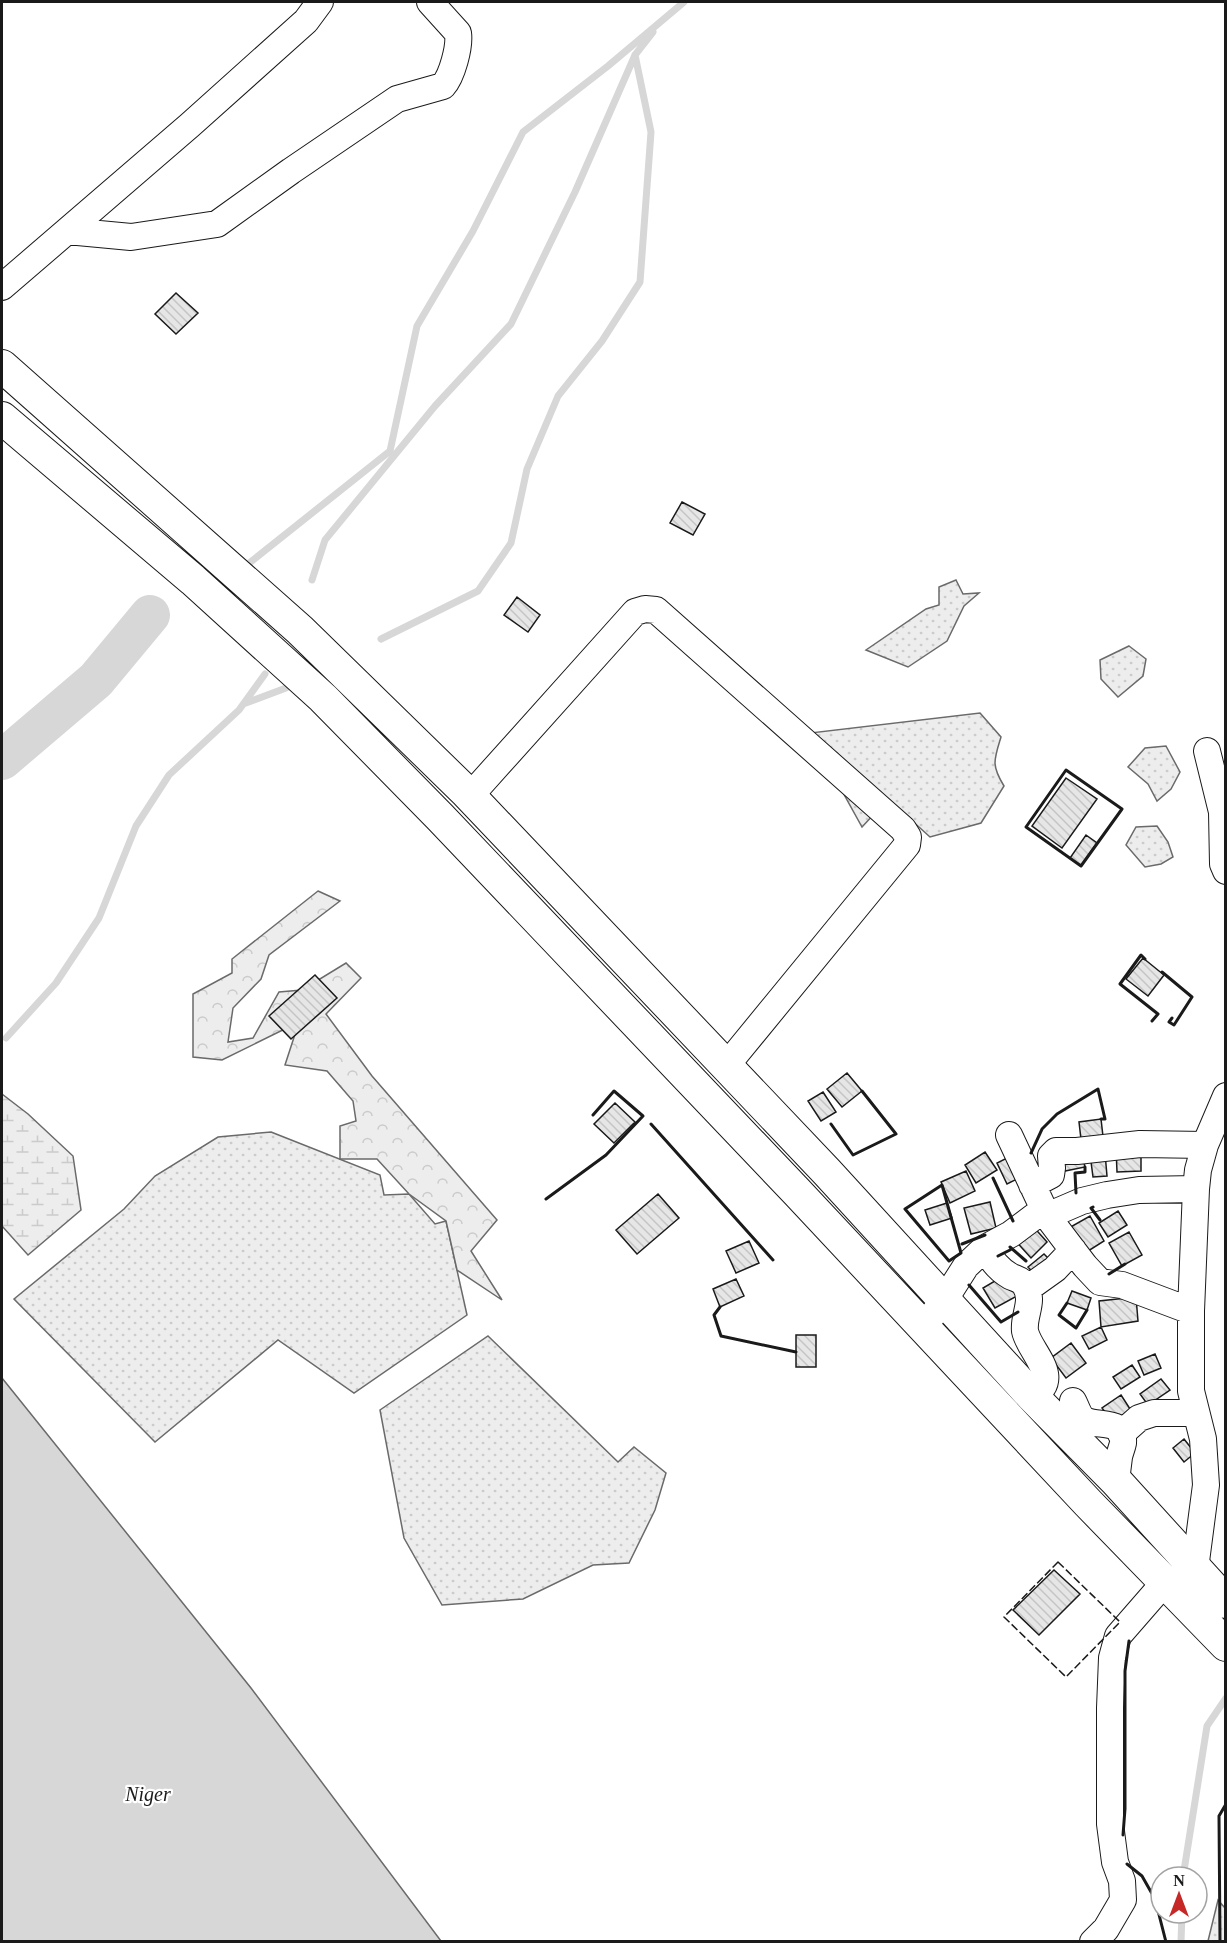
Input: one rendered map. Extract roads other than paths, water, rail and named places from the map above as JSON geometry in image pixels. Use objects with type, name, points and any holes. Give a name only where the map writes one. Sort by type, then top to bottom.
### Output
[{"type":"main road","points":[[2,366],[300,630],[467,793],[945,1299],[1032,1396],[1116,1481],[1226,1602]]},
{"type":"main road","points":[[2,418],[193,580],[305,682],[440,817],[797,1192],[1088,1503],[1226,1645]]},
{"type":"main road","points":[[440,817],[467,793]]},
{"type":"main road","points":[[578,962],[605,938]]},
{"type":"street","points":[[2,287],[190,125],[306,21],[320,2]]},
{"type":"street","points":[[67,231],[130,237],[217,224],[398,99],[443,86],[448,80],[458,45],[458,33],[430,2]]},
{"type":"street","points":[[467,793],[635,612],[645,609],[656,610],[903,829],[908,837],[907,845],[726,1066]]},
{"type":"street","points":[[1208,751],[1222,812],[1226,871]]},
{"type":"street","points":[[1198,1573],[1206,1485],[1203,1439],[1191,1391],[1191,1311],[1196,1190],[1198,1170],[1205,1145],[1226,1096]]},
{"type":"street","points":[[1009,1136],[1047,1216],[1100,1282],[1122,1285],[1191,1311]]},
{"type":"street","points":[[1032,1185],[1051,1174],[1051,1156],[1056,1151],[1140,1144],[1205,1145]]},
{"type":"street","points":[[923,1327],[945,1299],[966,1266],[985,1248],[1011,1234],[1035,1216],[1047,1216],[1082,1201],[1107,1195],[1139,1190],[1196,1190]]},
{"type":"street","points":[[985,1248],[998,1268],[1023,1281],[1027,1289],[1029,1306],[1025,1332],[1046,1376],[1040,1390],[1032,1396]]},
{"type":"street","points":[[1027,1289],[1055,1269],[1073,1250]]},
{"type":"street","points":[[1073,1401],[1083,1418],[1108,1424],[1118,1429],[1121,1434],[1123,1442],[1116,1481]]},
{"type":"street","points":[[1121,1434],[1139,1418],[1154,1413],[1196,1413]]},
{"type":"street","points":[[1094,1941],[1106,1929],[1123,1900],[1122,1881],[1115,1862],[1110,1824],[1112,1658],[1118,1636],[1175,1592]]},
{"type":"water","name":"Niger","points":[[2,1378],[251,1688],[441,1941],[2,1941]]},
{"type":"waterway","points":[[243,568],[390,451],[417,326],[473,231],[523,132],[608,66],[684,2]]},
{"type":"waterway","points":[[312,580],[325,540],[435,406],[511,324],[575,192],[635,55],[653,32]]},
{"type":"waterway","points":[[381,639],[478,591],[511,543],[527,469],[558,396],[602,341],[640,282],[651,132],[635,55]]},
{"type":"waterway","points":[[2,760],[96,680],[150,615]]},
{"type":"waterway","points":[[6,1038],[56,983],[99,918],[136,826],[169,775],[239,710],[265,674]]},
{"type":"waterway","points":[[246,703],[286,688]]},
{"type":"waterway","points":[[1185,1865],[1207,1726],[1226,1698]]},
{"type":"waterway","points":[[1181,1942],[1182,1925]]}]
